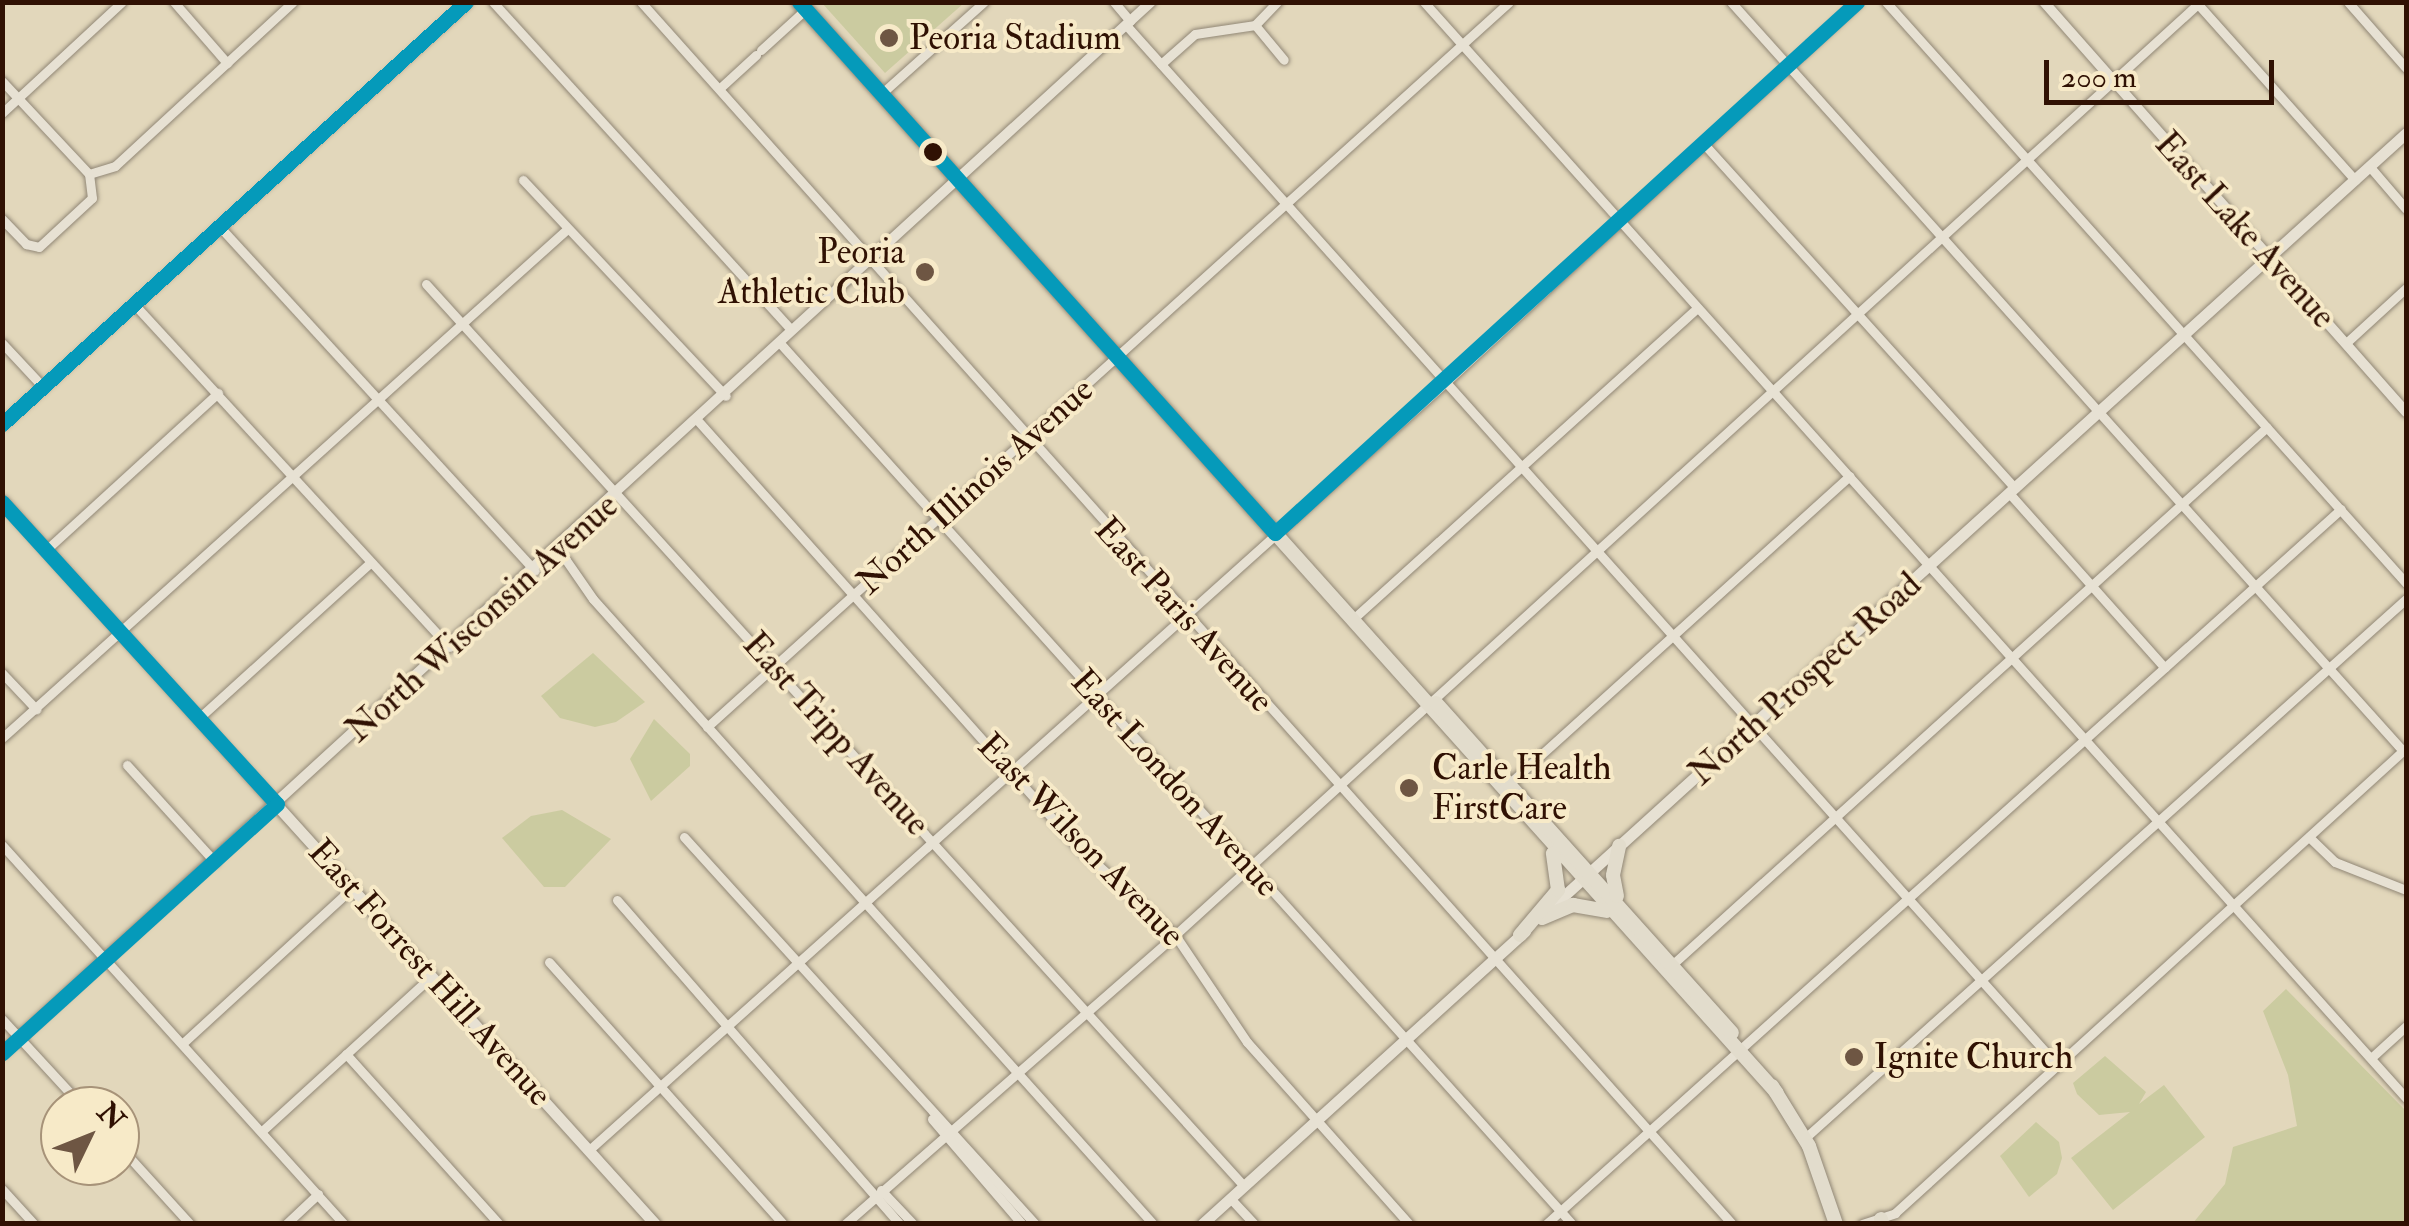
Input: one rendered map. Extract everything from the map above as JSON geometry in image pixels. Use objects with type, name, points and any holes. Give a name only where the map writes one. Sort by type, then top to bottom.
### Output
[{"type":"highway","points":[[802,6],[1430,704],[1552,852],[1560,872],[1556,894],[1520,934]]},
{"type":"highway","points":[[1430,704],[1512,781],[1620,923]]},
{"type":"highway","points":[[1512,802],[1587,875],[1620,901],[1776,1094],[1805,1138],[1836,1224]]},
{"type":"highway","points":[[1619,846],[1613,874],[1620,901]]},
{"type":"highway","points":[[1533,924],[1581,904],[1601,908],[1741,1050]]},
{"type":"main road","name":"North Prospect Road","points":[[1202,1224],[2406,133]]},
{"type":"main road","name":"East Forrest Hill Avenue","points":[[2,501],[655,1224]]},
{"type":"street","points":[[2,112],[122,2]]},
{"type":"street","points":[[174,2],[227,63]]},
{"type":"street","points":[[89,174],[116,166],[294,2]]},
{"type":"street","points":[[2,424],[467,2]]},
{"type":"street","points":[[492,2],[791,330]]},
{"type":"street","name":"East Paris Avenue","points":[[641,2],[1182,615],[1732,1224]]},
{"type":"street","points":[[882,94],[984,2]]},
{"type":"street","points":[[1114,2],[1161,64],[1285,205],[2058,1066]]},
{"type":"street","name":"North Wisconsin Avenue","points":[[2,1053],[699,422],[869,257],[1150,2]]},
{"type":"street","points":[[1161,64],[1211,27],[1254,26],[1277,2]]},
{"type":"street","points":[[1424,2],[2231,908],[2406,1098]]},
{"type":"street","name":"North Illinois Avenue","points":[[707,727],[1509,2]]},
{"type":"street","points":[[1731,2],[2328,669],[2405,749],[1882,1221],[1862,1224]]},
{"type":"street","points":[[589,1150],[1446,382],[1858,2]]},
{"type":"street","points":[[1886,2],[2406,583]]},
{"type":"street","name":"East Lake Avenue","points":[[2044,2],[2406,412]]},
{"type":"street","points":[[2348,2],[2406,68]]},
{"type":"street","points":[[846,1224],[1084,1010],[1175,935],[2198,3],[2355,180]]},
{"type":"street","points":[[720,88],[802,6]]},
{"type":"street","points":[[1254,26],[1284,60]]},
{"type":"street","points":[[2,81],[89,174],[90,200],[32,247],[2,219]]},
{"type":"street","points":[[1704,144],[2165,668]]},
{"type":"street","points":[[2370,167],[2406,209]]},
{"type":"street","points":[[523,180],[726,396]]},
{"type":"street","points":[[220,227],[535,571]]},
{"type":"street","points":[[2,738],[566,230]]},
{"type":"street","name":"East Tripp Avenue","points":[[426,284],[1244,1186]]},
{"type":"street","points":[[2346,343],[2406,288]]},
{"type":"street","points":[[134,304],[450,648]]},
{"type":"street","points":[[1353,619],[1697,308]]},
{"type":"street","name":"East London Avenue","points":[[780,342],[1572,1224]]},
{"type":"street","points":[[2,343],[42,387]]},
{"type":"street","points":[[46,550],[218,393]]},
{"type":"street","name":"East Wilson Avenue","points":[[699,422],[1085,855],[1175,935],[1243,1036],[1409,1224]]},
{"type":"street","points":[[1674,964],[2267,427]]},
{"type":"street","points":[[1512,781],[1848,476]]},
{"type":"street","points":[[1546,1224],[2341,509]]},
{"type":"street","points":[[553,555],[566,560],[592,599],[1153,1224]]},
{"type":"street","points":[[198,718],[371,562]]},
{"type":"street","points":[[1805,1138],[2406,599]]},
{"type":"street","points":[[2,672],[36,709]]},
{"type":"street","points":[[128,765],[214,861]]},
{"type":"street","points":[[2309,836],[2335,862],[2406,890]]},
{"type":"street","points":[[684,837],[946,1132],[1022,1224]]},
{"type":"street","points":[[2,845],[344,1224]]},
{"type":"street","points":[[183,1043],[352,888]]},
{"type":"street","points":[[616,900],[879,1193],[912,1224]]},
{"type":"street","points":[[549,962],[783,1224]]},
{"type":"street","points":[[262,1130],[432,976]]},
{"type":"street","points":[[2,1019],[64,1086]]},
{"type":"street","points":[[2371,1058],[2406,1026]]},
{"type":"street","points":[[346,1054],[499,1224]]},
{"type":"street","points":[[946,1132],[1036,1224]]},
{"type":"street","points":[[140,1169],[190,1224]]},
{"type":"street","points":[[2,1189],[34,1224]]},
{"type":"street","points":[[879,1193],[900,1224]]},
{"type":"street","points":[[286,1224],[318,1194]]},
{"type":"street","points":[[1230,1198],[1254,1224]]},
{"type":"green space","name":"Peoria Stadium","points":[[822,3],[964,3],[885,73]]},
{"type":"green space","points":[[593,653],[645,702],[616,722],[595,727],[560,718],[541,696]]},
{"type":"green space","points":[[654,719],[690,754],[690,766],[651,801],[630,759]]},
{"type":"green space","points":[[562,810],[611,839],[565,887],[544,887],[502,838],[531,816]]},
{"type":"green space","points":[[2286,989],[2406,1111],[2406,1223],[2193,1223],[2225,1184],[2233,1147],[2297,1126],[2288,1075],[2263,1011]]},
{"type":"green space","points":[[2105,1056],[2146,1092],[2139,1104],[2164,1085],[2205,1137],[2113,1210],[2071,1158],[2130,1112],[2099,1115],[2077,1094],[2073,1083]]},
{"type":"green space","points":[[2036,1122],[2059,1142],[2062,1158],[2057,1174],[2029,1197],[2000,1156]]},
{"type":"transit line","points":[[2,424],[466,2]]},
{"type":"transit line","points":[[799,2],[1275,533],[1857,2]]},
{"type":"transit line","points":[[2,502],[277,804],[2,1053]]},
{"type":"place","name":"Peoria Stadium","points":[[889,38]]},
{"type":"place","name":"Peoria Athletic Club","points":[[925,272]]},
{"type":"place","name":"Carle Health FirstCare","points":[[1409,788]]},
{"type":"place","name":"Ignite Church","points":[[1854,1057]]}]
